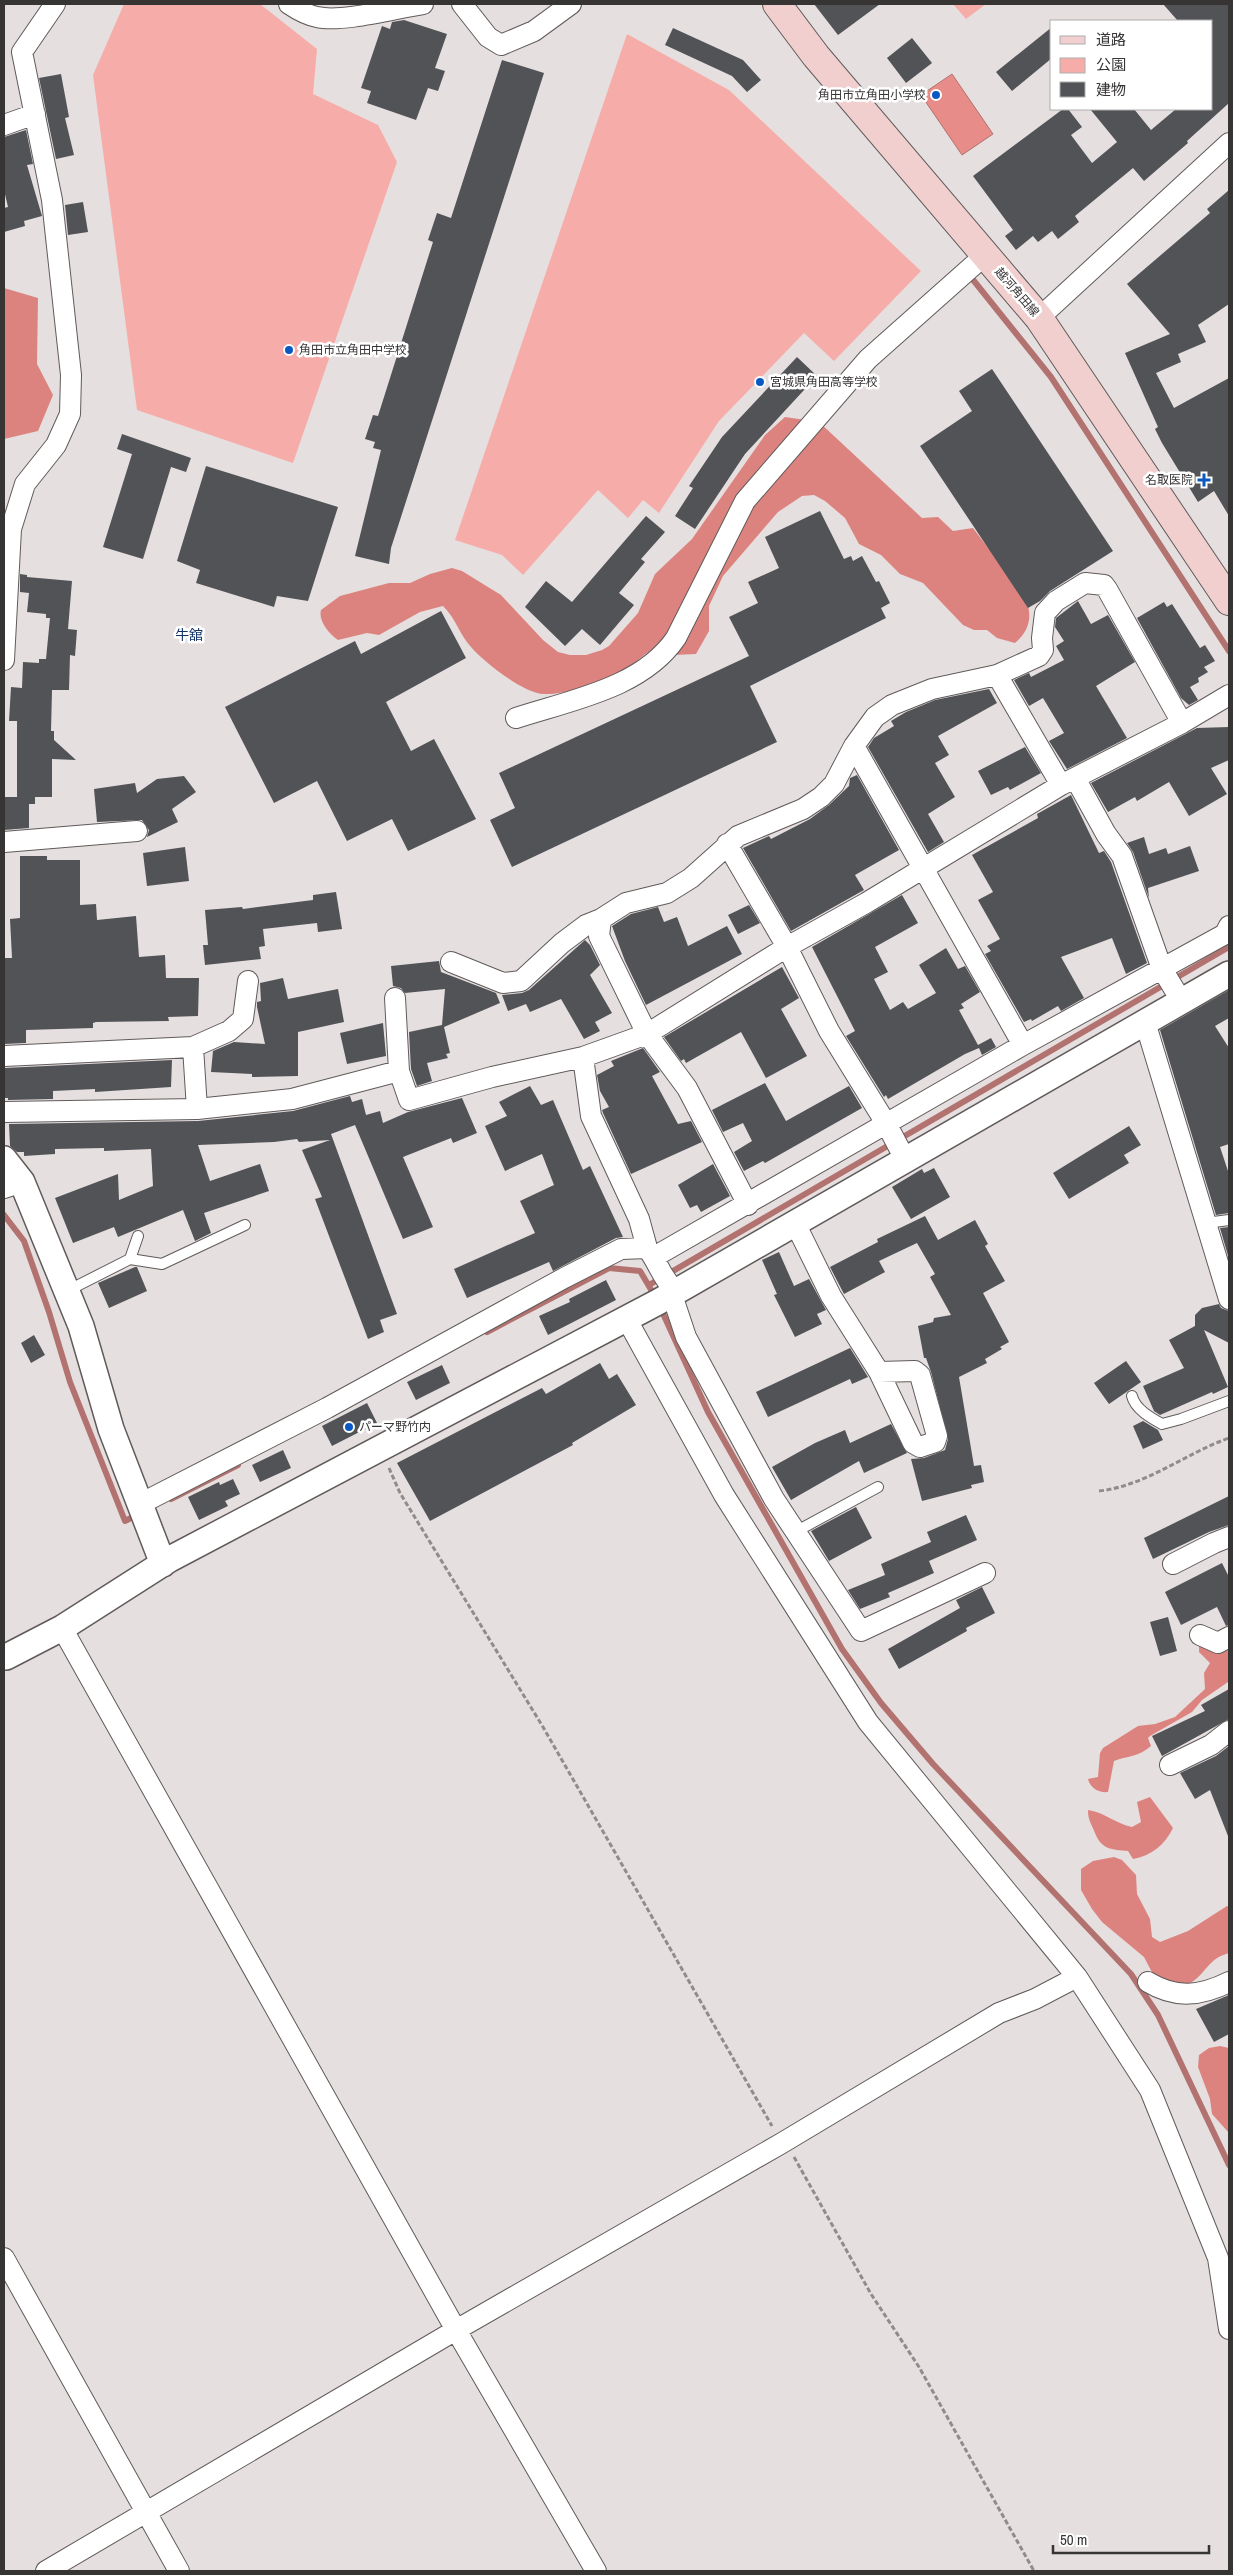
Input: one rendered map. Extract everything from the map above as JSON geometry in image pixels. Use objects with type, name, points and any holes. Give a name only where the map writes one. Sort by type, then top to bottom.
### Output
[{"type":"main road","name":"越河角田線","points":[[777,4],[816,56],[1039,318],[1229,601]]},
{"type":"street","points":[[4,660],[7,545],[11,529],[25,484],[56,445],[70,414],[71,375],[52,200],[22,52],[55,4]]},
{"type":"street","points":[[289,4],[305,14],[320,18],[336,18],[423,4]]},
{"type":"street","points":[[462,4],[488,37],[501,45],[534,31],[571,4]]},
{"type":"street","points":[[4,125],[35,114]]},
{"type":"street","points":[[1039,318],[1229,143]]},
{"type":"street","points":[[516,718],[620,683],[664,655],[676,638],[745,501],[868,359],[985,255]]},
{"type":"street","points":[[451,962],[503,983],[521,980],[562,942],[586,925],[601,919],[626,903],[667,893],[691,878],[727,844],[749,830],[784,817],[821,797],[834,784],[854,746],[875,717],[892,705],[932,689],[998,675],[1042,653],[1045,613],[1056,601],[1084,583],[1104,585],[1182,723]]},
{"type":"street","points":[[998,675],[1068,782],[1122,856],[1162,969],[1182,1002]]},
{"type":"street","points":[[395,998],[399,1071],[409,1100],[492,1077],[583,1057],[647,1034],[787,947],[1068,782],[1182,723],[1229,695]]},
{"type":"street","points":[[854,746],[1023,1045]]},
{"type":"street","points":[[4,842],[138,831]]},
{"type":"street","points":[[727,844],[787,947],[830,1031],[887,1125],[906,1161]]},
{"type":"street","points":[[601,919],[599,936],[647,1034],[687,1088],[748,1205]]},
{"type":"street","points":[[140,1504],[327,1408],[564,1278],[621,1249],[651,1253],[748,1205],[1023,1045],[1225,934],[1229,926]]},
{"type":"street","points":[[5,1658],[62,1628],[162,1564],[379,1447],[674,1292],[906,1161],[1229,974]]},
{"type":"street","points":[[4,1056],[193,1047],[229,1031],[243,1019],[248,980]]},
{"type":"street","points":[[1145,1022],[1229,1299]]},
{"type":"street","points":[[193,1047],[197,1109]]},
{"type":"street","points":[[583,1057],[591,1116],[640,1219],[651,1253],[663,1279],[674,1292],[686,1336],[774,1499],[861,1632],[985,1573]]},
{"type":"street","points":[[4,1112],[197,1109],[292,1099],[399,1071]]},
{"type":"street","points":[[4,1159],[13,1185],[67,1291],[81,1326],[111,1429],[162,1564]]},
{"type":"street","points":[[795,1223],[831,1296],[878,1372]]},
{"type":"street","points":[[626,1318],[724,1495],[868,1722],[1076,1977],[1150,2090],[1218,2258],[1229,2329]]},
{"type":"street","points":[[1173,1564],[1214,1542],[1229,1537]]},
{"type":"street","points":[[62,1628],[456,2330],[596,2571]]},
{"type":"street","points":[[1200,1635],[1218,1643],[1229,1637]]},
{"type":"street","points":[[1170,1766],[1211,1745],[1229,1731]]},
{"type":"street","points":[[46,2571],[456,2330],[782,2143],[999,2013],[1035,1999],[1076,1977]]},
{"type":"street","points":[[1148,1982],[1161,1990],[1201,1994],[1229,1982]]},
{"type":"street","points":[[4,2258],[179,2571]]},
{"type":"lane","points":[[1206,1223],[1229,1220]]},
{"type":"lane","points":[[67,1291],[130,1259],[162,1264],[245,1225]]},
{"type":"lane","points":[[130,1259],[138,1236]]},
{"type":"lane","points":[[1132,1396],[1144,1412],[1162,1424],[1229,1401]]},
{"type":"lane","points":[[795,1532],[878,1487]]},
{"type":"path","points":[[1099,1490],[1114,1489],[1178,1463],[1210,1445],[1229,1438]]},
{"type":"path","points":[[379,1447],[400,1493],[543,1727],[782,2143],[795,2159],[871,2294],[919,2367],[1034,2571]]},
{"type":"green space","points":[[124,4],[260,4],[317,49],[313,94],[378,125],[397,162],[293,463],[137,410],[93,75]]},
{"type":"green space","points":[[953,4],[986,4],[966,19]]},
{"type":"green space","points":[[627,34],[729,90],[921,271],[834,361],[804,333],[719,421],[659,513],[643,500],[628,518],[598,490],[523,575],[502,555],[455,540]]},
{"type":"shaded area","points":[[952,74],[993,134],[962,155],[921,95]]},
{"type":"shaded area","points":[[4,288],[38,298],[37,364],[53,395],[38,431],[4,439]]},
{"type":"shaded area","points":[[785,417],[819,422],[922,518],[938,517],[953,531],[973,528],[1024,595],[1027,602],[1029,621],[1020,638],[1015,643],[997,638],[987,630],[974,630],[963,625],[923,583],[900,574],[881,555],[859,544],[845,518],[825,501],[814,495],[802,496],[778,512],[723,576],[709,606],[709,631],[696,654],[673,655],[662,645],[650,650],[618,673],[572,690],[553,694],[536,693],[505,676],[485,661],[471,647],[452,616],[443,606],[420,612],[379,635],[367,633],[338,640],[328,631],[323,623],[321,610],[340,596],[389,583],[410,583],[430,574],[452,568],[462,571],[501,595],[543,640],[558,652],[570,655],[586,655],[602,650],[609,646],[638,613],[655,574],[692,539],[765,435]]},
{"type":"shaded area","points":[[1205,1644],[1213,1652],[1229,1648],[1228,1682],[1202,1700],[1192,1712],[1150,1736],[1148,1738],[1151,1746],[1146,1750],[1114,1761],[1108,1792],[1098,1791],[1088,1779],[1098,1777],[1100,1753],[1103,1748],[1138,1726],[1155,1724],[1175,1717],[1205,1689],[1204,1673],[1210,1663],[1199,1652],[1199,1646]]},
{"type":"shaded area","points":[[1150,1797],[1173,1828],[1166,1840],[1157,1849],[1140,1858],[1133,1859],[1128,1851],[1108,1848],[1100,1842],[1090,1822],[1088,1810],[1132,1827],[1141,1822],[1137,1802]]},
{"type":"shaded area","points":[[1114,1857],[1122,1860],[1136,1875],[1137,1894],[1150,1919],[1152,1937],[1160,1942],[1188,1931],[1227,1906],[1229,1907],[1229,1953],[1215,1960],[1197,1978],[1184,1986],[1154,1976],[1144,1957],[1102,1922],[1081,1890],[1081,1869],[1093,1861]]},
{"type":"shaded area","points":[[1220,2046],[1229,2048],[1229,2133],[1212,2114],[1210,2099],[1198,2067],[1199,2055],[1209,2048]]},
{"type":"building","points":[[814,4],[880,4],[838,35]]},
{"type":"building","points":[[1163,4],[1229,4],[1229,103],[1187,141],[1188,143],[1144,181],[1133,168],[1075,216],[1079,222],[1058,239],[1052,231],[1038,242],[1033,236],[1016,250],[1005,236],[1013,230],[973,176],[1062,110],[1069,110],[1082,127],[1071,135],[1092,163],[1117,142],[1091,110],[1135,110],[1151,130],[1175,110],[1213,110],[1213,20],[1177,20]]},
{"type":"building","points":[[404,20],[447,34],[435,68],[445,71],[438,91],[428,88],[416,120],[367,103],[371,91],[361,88],[382,26],[390,29],[392,22]]},
{"type":"building","points":[[673,28],[743,60],[761,80],[747,92],[732,76],[665,45]]},
{"type":"building","points":[[1050,29],[1050,60],[1012,91],[996,72]]},
{"type":"building","points":[[912,38],[932,63],[906,83],[887,58]]},
{"type":"building","points":[[502,60],[544,73],[391,548],[389,564],[355,556],[381,450],[373,448],[375,442],[365,439],[373,415],[378,416],[433,242],[428,240],[437,213],[451,218]]},
{"type":"building","points":[[61,74],[69,117],[65,118],[74,155],[56,159],[39,78]]},
{"type":"building","points":[[26,130],[33,164],[27,165],[42,216],[24,221],[25,226],[4,232],[4,208],[8,207],[4,190],[4,137]]},
{"type":"building","points":[[1229,190],[1229,304],[1198,325],[1206,342],[1178,354],[1181,362],[1156,373],[1174,408],[1229,378],[1229,516],[1214,491],[1198,502],[1155,429],[1158,427],[1125,353],[1170,334],[1127,284],[1210,213],[1207,209]]},
{"type":"building","points":[[83,202],[88,232],[68,235],[65,205]]},
{"type":"building","points":[[797,357],[817,376],[745,454],[695,529],[675,516],[693,488],[689,486],[722,437]]},
{"type":"building","points":[[992,369],[1113,551],[1050,591],[1040,601],[1028,608],[920,446],[972,411],[959,391]]},
{"type":"building","points":[[122,434],[191,458],[186,472],[171,467],[143,559],[103,547],[132,454],[117,449]]},
{"type":"building","points":[[206,466],[338,507],[308,601],[277,596],[274,607],[196,583],[200,570],[177,561]]},
{"type":"building","points":[[820,511],[844,559],[851,556],[853,561],[862,556],[876,582],[879,581],[890,603],[881,608],[886,618],[750,686],[777,742],[512,867],[490,820],[515,808],[499,773],[749,656],[729,617],[758,603],[748,582],[779,568],[765,537]]},
{"type":"building","points":[[646,516],[665,532],[641,559],[645,562],[619,593],[634,605],[600,645],[582,629],[565,646],[525,607],[546,581],[572,602]]},
{"type":"building","points":[[20,574],[27,575],[27,577],[72,581],[68,629],[77,630],[75,656],[70,655],[69,690],[52,690],[51,731],[54,731],[54,740],[76,760],[52,759],[52,797],[35,797],[35,804],[29,804],[29,828],[4,830],[4,797],[17,797],[17,721],[9,721],[11,687],[22,688],[23,662],[39,663],[39,659],[46,659],[50,618],[46,618],[46,614],[27,612],[29,593],[20,592]]},
{"type":"building","points":[[1078,601],[1091,624],[1108,615],[1135,662],[1096,686],[1127,738],[1067,769],[1049,741],[1064,733],[1043,698],[1029,706],[1014,680],[1029,673],[1031,677],[1064,660],[1056,646],[1064,641],[1055,627],[1056,618]]},
{"type":"building","points":[[1164,602],[1167,607],[1172,604],[1200,648],[1205,645],[1215,661],[1204,667],[1208,672],[1198,678],[1199,682],[1190,687],[1198,700],[1189,705],[1181,698],[1137,618]]},
{"type":"building","points":[[441,611],[466,658],[386,702],[411,751],[434,739],[476,819],[408,851],[392,819],[347,841],[317,781],[274,803],[225,707],[355,641],[361,654]]},
{"type":"building","points":[[989,689],[997,703],[938,736],[949,755],[935,763],[955,797],[928,814],[944,842],[928,852],[868,747],[874,738],[894,726],[891,721],[906,712],[935,700]]},
{"type":"building","points":[[1229,727],[1229,760],[1211,768],[1227,794],[1189,816],[1169,782],[1137,801],[1135,797],[1108,812],[1091,783],[1197,728]]},
{"type":"building","points":[[1025,747],[1041,773],[1010,790],[1008,787],[991,795],[978,771]]},
{"type":"building","points":[[857,775],[899,850],[855,875],[864,890],[791,931],[743,848],[769,836],[771,839],[810,819],[829,805],[849,786],[850,778]]},
{"type":"building","points":[[184,776],[196,792],[172,809],[178,822],[147,837],[149,830],[142,820],[97,822],[94,789],[135,783],[137,793],[157,779]]},
{"type":"building","points":[[1071,795],[1099,853],[1104,851],[1111,862],[1147,963],[1126,974],[1112,938],[1061,957],[1084,998],[1061,1011],[1058,1006],[1032,1021],[1031,1019],[1024,1022],[985,954],[991,951],[987,946],[1000,939],[978,900],[993,892],[972,855],[1038,818],[1037,814]]},
{"type":"building","points":[[1144,837],[1149,854],[1166,848],[1168,854],[1190,846],[1199,871],[1148,888],[1149,898],[1133,852],[1127,843]]},
{"type":"building","points":[[185,847],[189,881],[147,886],[143,853]]},
{"type":"building","points":[[20,856],[47,856],[47,860],[80,860],[80,905],[96,904],[97,920],[136,916],[139,957],[165,955],[166,978],[199,978],[198,1016],[168,1017],[169,1021],[96,1022],[93,1023],[93,1028],[26,1030],[26,1043],[4,1044],[4,958],[12,958],[10,919],[20,918]]},
{"type":"building","points":[[336,892],[342,929],[318,932],[317,923],[263,929],[265,946],[259,947],[261,959],[205,965],[203,945],[208,945],[205,910],[242,907],[243,909],[313,900],[313,895]]},
{"type":"building","points":[[902,895],[918,923],[875,947],[888,972],[874,979],[890,1010],[903,1002],[908,1009],[936,993],[919,965],[946,948],[958,969],[965,966],[980,992],[961,1004],[964,1008],[959,1010],[978,1045],[991,1038],[996,1047],[982,1055],[979,1048],[965,1054],[888,1099],[886,1095],[884,1097],[846,1036],[855,1031],[812,947]]},
{"type":"building","points":[[749,905],[760,923],[738,934],[728,915]]},
{"type":"building","points":[[658,907],[664,922],[677,917],[688,946],[727,926],[742,954],[646,1005],[625,961],[612,926],[631,914]]},
{"type":"building","points":[[585,940],[590,945],[600,965],[590,975],[612,1013],[595,1022],[600,1031],[584,1039],[561,999],[530,1012],[526,1004],[508,1011],[502,995],[522,993],[529,990]]},
{"type":"building","points":[[439,961],[441,972],[496,993],[500,1003],[444,1027],[450,1053],[446,1054],[448,1058],[427,1063],[432,1081],[417,1086],[411,1069],[409,1032],[442,1025],[445,989],[405,993],[401,988],[393,986],[391,966]]},
{"type":"building","points":[[782,967],[799,998],[781,1009],[807,1056],[766,1078],[741,1032],[686,1063],[684,1059],[681,1061],[664,1037]]},
{"type":"building","points":[[283,978],[288,999],[338,989],[344,1022],[298,1032],[298,1076],[252,1077],[252,1074],[211,1072],[213,1051],[234,1042],[265,1044],[257,1007],[257,1002],[261,1001],[260,983]]},
{"type":"building","points":[[1229,990],[1229,1018],[1215,1026],[1229,1048],[1229,1144],[1220,1147],[1229,1174],[1229,1213],[1216,1215],[1160,1030]]},
{"type":"building","points":[[383,1023],[386,1056],[347,1064],[340,1033]]},
{"type":"building","points":[[643,1048],[660,1072],[652,1076],[678,1124],[691,1121],[702,1142],[631,1174],[603,1113],[602,1110],[609,1107],[600,1091],[597,1075],[614,1066],[611,1061]]},
{"type":"building","points":[[172,1060],[171,1087],[95,1092],[95,1089],[53,1091],[53,1099],[8,1100],[8,1098],[4,1098],[4,1068]]},
{"type":"building","points":[[765,1083],[786,1121],[849,1086],[862,1108],[765,1163],[763,1161],[744,1171],[734,1152],[752,1141],[743,1123],[723,1132],[712,1110]]},
{"type":"building","points":[[530,1086],[541,1105],[553,1100],[583,1170],[590,1166],[623,1237],[616,1238],[553,1271],[549,1262],[467,1298],[454,1269],[535,1233],[520,1201],[554,1185],[542,1154],[505,1171],[485,1126],[507,1116],[499,1102]]},
{"type":"building","points":[[350,1096],[352,1102],[362,1099],[366,1115],[380,1111],[383,1123],[408,1112],[462,1098],[477,1133],[453,1143],[451,1138],[403,1157],[433,1227],[403,1239],[355,1125],[331,1134],[397,1314],[380,1320],[384,1332],[368,1339],[315,1199],[322,1197],[302,1150],[330,1140],[299,1142],[297,1139],[274,1142],[198,1145],[210,1181],[260,1164],[269,1191],[204,1213],[211,1233],[195,1241],[183,1210],[118,1237],[114,1227],[73,1243],[55,1198],[118,1174],[119,1200],[153,1186],[151,1149],[104,1151],[104,1148],[55,1149],[55,1154],[24,1156],[24,1152],[17,1152],[10,1146],[9,1124],[198,1121],[293,1111]]},
{"type":"building","points":[[1129,1126],[1141,1145],[1124,1155],[1129,1163],[1069,1199],[1053,1173]]},
{"type":"building","points":[[713,1164],[730,1196],[701,1212],[697,1205],[690,1208],[678,1185]]},
{"type":"building","points":[[934,1168],[950,1197],[911,1219],[892,1187],[922,1169],[924,1173]]},
{"type":"building","points":[[925,1216],[938,1240],[975,1220],[988,1244],[985,1246],[1005,1281],[983,1293],[1009,1342],[1000,1347],[1002,1349],[985,1359],[987,1363],[959,1377],[974,1466],[981,1465],[984,1482],[971,1485],[972,1488],[922,1501],[911,1459],[924,1458],[945,1450],[948,1439],[931,1372],[926,1358],[924,1358],[918,1326],[933,1322],[934,1318],[951,1315],[930,1277],[935,1274],[917,1243],[879,1261],[885,1272],[844,1294],[830,1267],[878,1242],[877,1239]]},
{"type":"building","points":[[1229,1227],[1229,1259],[1220,1228]]},
{"type":"building","points":[[779,1252],[794,1286],[809,1279],[826,1310],[817,1314],[822,1324],[795,1337],[774,1295],[777,1294],[762,1260]]},
{"type":"building","points":[[137,1267],[147,1291],[109,1308],[98,1283]]},
{"type":"building","points":[[606,1280],[616,1300],[548,1335],[539,1316],[570,1302],[569,1299]]},
{"type":"building","points":[[1219,1304],[1221,1308],[1229,1311],[1229,1343],[1204,1330],[1228,1387],[1160,1415],[1154,1411],[1143,1386],[1184,1368],[1169,1340],[1195,1326],[1195,1315],[1202,1308]]},
{"type":"building","points":[[34,1335],[45,1355],[31,1363],[21,1343]]},
{"type":"building","points":[[850,1348],[868,1377],[852,1384],[850,1379],[768,1417],[756,1392]]},
{"type":"building","points":[[1126,1361],[1141,1382],[1109,1404],[1094,1383]]},
{"type":"building","points":[[600,1363],[609,1379],[617,1374],[636,1405],[572,1443],[573,1445],[430,1521],[397,1463],[542,1388],[546,1394]]},
{"type":"building","points":[[442,1365],[450,1383],[416,1400],[407,1382]]},
{"type":"building","points":[[367,1403],[377,1423],[332,1446],[322,1426]]},
{"type":"building","points":[[1143,1421],[1158,1430],[1163,1440],[1143,1449],[1133,1426]]},
{"type":"building","points":[[891,1424],[907,1453],[864,1473],[859,1461],[791,1500],[772,1467],[815,1443],[845,1430],[850,1443]]},
{"type":"building","points":[[283,1450],[291,1468],[260,1482],[252,1465]]},
{"type":"building","points":[[233,1479],[240,1494],[225,1501],[228,1506],[199,1520],[188,1497],[219,1482],[220,1485]]},
{"type":"building","points":[[1229,1496],[1229,1525],[1209,1532],[1153,1559],[1144,1538]]},
{"type":"building","points":[[856,1507],[872,1538],[829,1561],[811,1531]]},
{"type":"building","points":[[966,1515],[977,1540],[929,1561],[934,1573],[888,1593],[890,1597],[860,1609],[848,1590],[885,1575],[881,1564],[931,1542],[927,1532]]},
{"type":"building","points":[[1222,1563],[1229,1577],[1229,1625],[1226,1626],[1217,1607],[1181,1625],[1165,1592]]},
{"type":"building","points":[[982,1587],[995,1613],[966,1628],[967,1631],[899,1669],[888,1649],[960,1608],[956,1600]]},
{"type":"building","points":[[1168,1617],[1177,1651],[1160,1656],[1150,1622]]},
{"type":"building","points":[[1229,1689],[1229,1719],[1162,1756],[1152,1736],[1205,1711],[1201,1705]]},
{"type":"building","points":[[1229,1746],[1228,1836],[1210,1790],[1195,1799],[1180,1773],[1216,1756]]},
{"type":"building","points":[[1229,1995],[1229,2034],[1214,2042],[1196,2009]]},
{"type":"waterway","points":[[974,281],[1051,377],[1229,651]]},
{"type":"waterway","points":[[649,1285],[1229,947]]},
{"type":"waterway","points":[[4,1215],[24,1241],[49,1312],[70,1382],[125,1521],[139,1514]]},
{"type":"waterway","points":[[487,1332],[609,1268],[640,1271],[656,1298]]},
{"type":"waterway","points":[[660,1307],[708,1412],[842,1649],[881,1703],[933,1764],[1131,1974],[1158,2015],[1229,2165]]},
{"type":"waterway","points":[[171,1499],[238,1465]]},
{"type":"place","name":"角田市立角田小学校","points":[[936,95]]},
{"type":"place","name":"角田市立角田中学校","points":[[289,350]]},
{"type":"place","name":"宮城県角田高等学校","points":[[760,382]]},
{"type":"place","name":"名取医院","points":[[1204,480]]},
{"type":"place","name":"パーマ野竹内","points":[[349,1427]]},
{"type":"district","name":"牛舘","points":[[189,635]]}]
